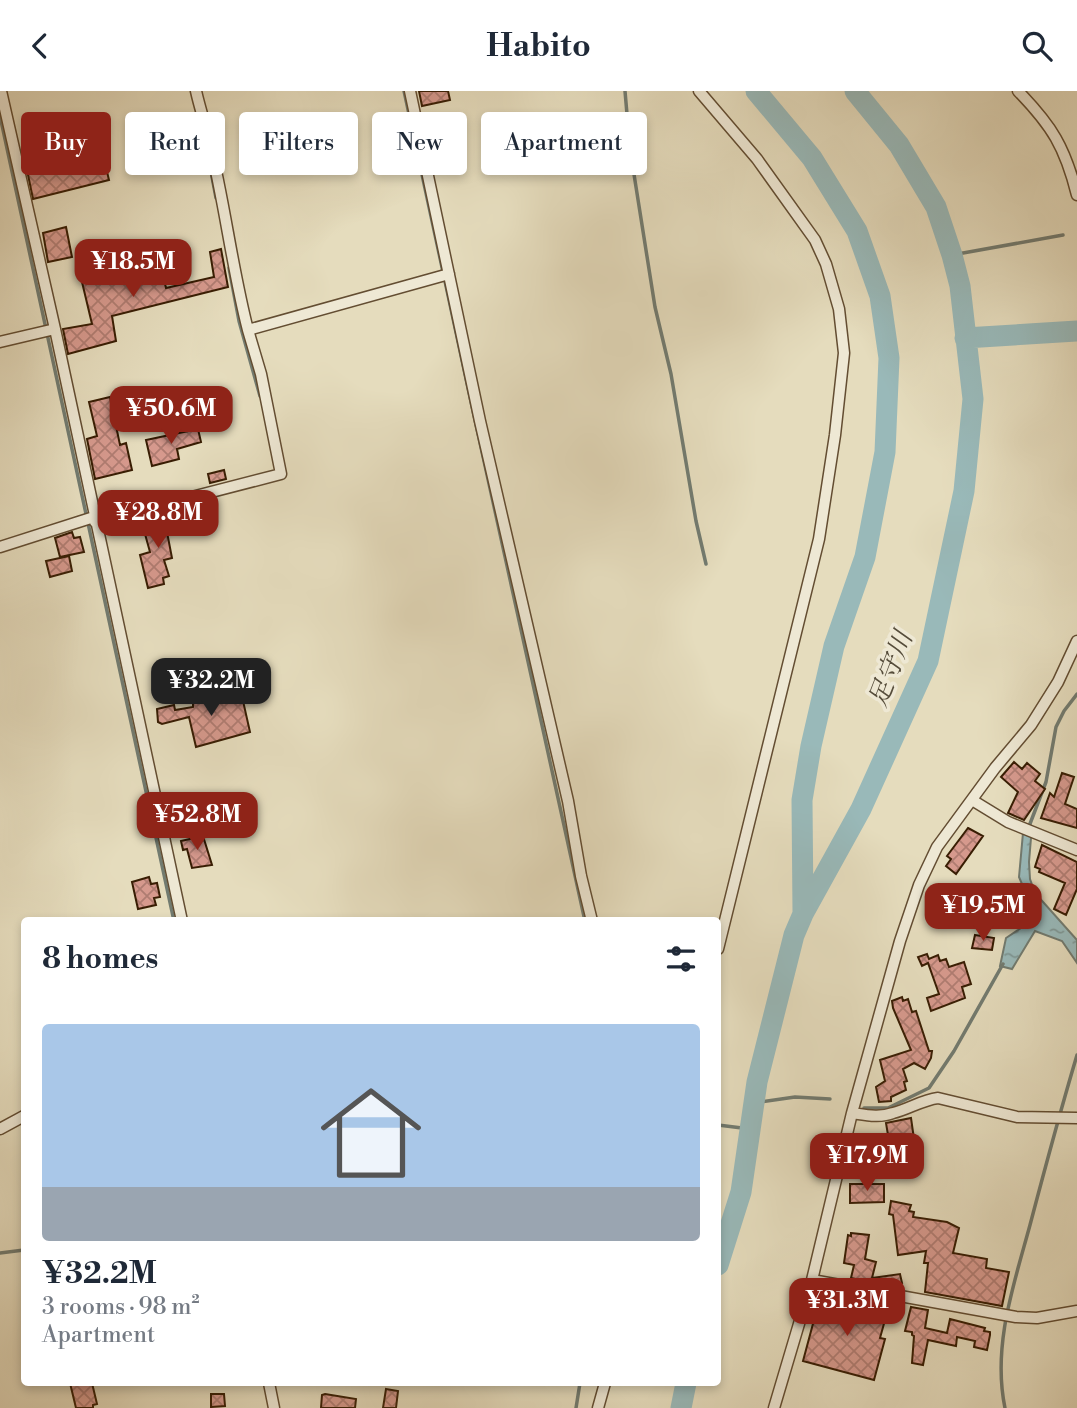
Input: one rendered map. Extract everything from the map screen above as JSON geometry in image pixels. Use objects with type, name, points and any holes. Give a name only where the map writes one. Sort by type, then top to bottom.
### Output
[{"type":"street","points":[[1,91],[90,519],[181,917]]},
{"type":"street","points":[[0,547],[90,519],[281,474],[261,374],[235,279],[231,243],[196,91]]},
{"type":"street","points":[[410,91],[444,276],[568,801],[591,917]]},
{"type":"street","points":[[699,91],[757,159],[815,240],[834,288],[844,353],[819,539],[721,937]]},
{"type":"street","points":[[1018,91],[1053,131],[1063,149],[1077,195]]},
{"type":"street","points":[[248,330],[444,276]]},
{"type":"street","points":[[0,342],[50,331]]},
{"type":"street","points":[[774,1408],[812,1280],[852,1113],[900,941],[919,885],[937,847],[1031,725],[1058,682],[1077,641]]},
{"type":"street","points":[[972,800],[993,814],[1077,850]]},
{"type":"street","points":[[852,1113],[880,1116],[892,1114],[928,1099],[938,1098],[1017,1117],[1077,1118]]},
{"type":"street","points":[[0,1129],[21,1118]]},
{"type":"street","points":[[812,1280],[1016,1317],[1037,1318],[1077,1311]]},
{"type":"street","points":[[270,1386],[274,1408]]},
{"type":"street","points":[[598,1408],[605,1386]]},
{"type":"water","points":[[1026,824],[1032,826],[1029,862],[1030,879],[1035,893],[1077,940],[1077,963],[1062,941],[1035,931],[1012,969],[1000,966],[1006,938],[1021,928],[1033,910],[1019,877]]},
{"type":"building","points":[[419,91],[448,91],[450,100],[422,106]]},
{"type":"building","points":[[28,175],[108,175],[109,180],[33,199]]},
{"type":"building","points":[[66,227],[72,257],[48,262],[43,233]]},
{"type":"building","points":[[221,249],[228,287],[112,316],[116,341],[68,354],[63,329],[92,324],[82,282],[160,263],[166,288],[214,277],[210,252]]},
{"type":"building","points":[[110,397],[120,445],[126,443],[132,470],[95,479],[87,439],[97,436],[89,402]]},
{"type":"building","points":[[198,429],[201,442],[177,449],[179,459],[152,466],[146,440]]},
{"type":"building","points":[[224,470],[226,479],[210,483],[208,474]]},
{"type":"building","points":[[174,512],[177,524],[166,527],[172,558],[164,560],[169,576],[163,578],[164,584],[148,588],[140,555],[150,552],[145,534],[149,533],[147,521]]},
{"type":"building","points":[[72,532],[74,538],[80,537],[84,552],[60,557],[55,538]]},
{"type":"building","points":[[69,556],[72,571],[50,577],[46,561]]},
{"type":"building","points":[[241,692],[250,732],[196,747],[189,717],[162,724],[158,722],[157,709],[174,705],[175,710],[193,707],[193,703]]},
{"type":"building","points":[[1014,762],[1022,769],[1027,763],[1040,774],[1035,781],[1045,789],[1024,820],[1008,813],[1018,792],[1001,777]]},
{"type":"building","points":[[1062,773],[1074,777],[1065,804],[1077,809],[1077,828],[1041,818],[1050,793],[1054,797]]},
{"type":"building","points":[[968,828],[983,836],[956,874],[946,866],[951,859],[947,856]]},
{"type":"building","points":[[203,836],[212,865],[192,868],[187,849],[183,850],[181,841]]},
{"type":"building","points":[[1042,845],[1077,862],[1077,889],[1066,915],[1054,909],[1065,883],[1039,872],[1040,869],[1035,867]]},
{"type":"building","points":[[149,877],[151,884],[157,883],[160,897],[154,898],[156,905],[138,909],[132,882]]},
{"type":"building","points":[[966,898],[986,903],[984,913],[964,908]]},
{"type":"building","points":[[975,935],[994,938],[992,950],[972,948]]},
{"type":"building","points":[[927,954],[929,959],[938,955],[940,961],[946,959],[949,967],[964,962],[971,984],[962,987],[965,998],[931,1011],[927,998],[939,994],[928,963],[922,966],[918,957]]},
{"type":"building","points":[[902,997],[903,1001],[908,999],[912,1012],[916,1011],[929,1051],[932,1051],[931,1058],[925,1069],[914,1063],[903,1069],[907,1081],[904,1082],[906,1090],[891,1097],[891,1101],[879,1102],[876,1087],[885,1081],[880,1060],[911,1050],[893,1008],[892,1001]]},
{"type":"building","points":[[911,1118],[914,1139],[906,1141],[907,1150],[886,1153],[885,1142],[889,1141],[886,1123]]},
{"type":"building","points":[[850,1184],[884,1184],[884,1202],[850,1203]]},
{"type":"building","points":[[891,1201],[911,1205],[909,1211],[914,1212],[913,1217],[947,1222],[959,1228],[953,1253],[987,1259],[986,1268],[1009,1272],[1002,1306],[925,1292],[928,1263],[924,1263],[926,1251],[898,1255],[893,1215],[889,1214]]},
{"type":"building","points":[[851,1233],[869,1235],[865,1259],[876,1262],[872,1278],[900,1274],[902,1283],[888,1286],[851,1278],[854,1265],[844,1263],[848,1235],[851,1236]]},
{"type":"building","points":[[833,1292],[852,1295],[848,1309],[870,1315],[874,1299],[882,1301],[880,1312],[884,1313],[882,1320],[885,1320],[880,1338],[885,1339],[874,1380],[803,1361],[814,1320],[819,1321],[822,1308],[828,1309]]},
{"type":"building","points":[[911,1307],[928,1310],[925,1328],[947,1333],[950,1319],[985,1328],[984,1331],[990,1332],[987,1350],[974,1347],[975,1341],[957,1337],[956,1346],[928,1340],[923,1365],[912,1363],[914,1336],[912,1332],[905,1331]]},
{"type":"building","points":[[71,1386],[93,1386],[97,1404],[93,1405],[93,1408],[76,1408]]},
{"type":"building","points":[[386,1389],[398,1391],[396,1408],[383,1408]]},
{"type":"building","points":[[211,1394],[224,1394],[225,1406],[211,1407]]},
{"type":"building","points":[[322,1395],[356,1399],[355,1408],[321,1408]]},
{"type":"waterway","points":[[404,91],[584,917]]},
{"type":"waterway","points":[[625,91],[630,149],[655,307],[671,374],[706,564]]},
{"type":"waterway","points":[[756,91],[812,158],[857,231],[880,296],[889,358],[885,452],[865,557],[834,646],[811,746],[802,800],[803,912]]},
{"type":"waterway","name":"足守川","points":[[721,1255],[741,1192],[757,1082],[794,935],[861,809],[928,661],[964,491],[973,399],[960,286],[952,255],[936,207],[899,145],[855,91]]},
{"type":"waterway","points":[[0,116],[173,917]]},
{"type":"waterway","points":[[212,175],[216,198]]},
{"type":"waterway","points":[[952,255],[1063,235]]},
{"type":"waterway","points":[[229,268],[239,321],[260,396]]},
{"type":"waterway","points":[[965,338],[1077,331]]},
{"type":"waterway","points":[[1028,829],[1046,782],[1056,727],[1077,694]]},
{"type":"waterway","points":[[864,1108],[888,1108],[929,1088],[954,1051],[1003,964]]},
{"type":"waterway","points":[[1005,1408],[1001,1362],[1007,1315],[1077,1055]]},
{"type":"waterway","points":[[754,1103],[795,1097],[830,1099]]},
{"type":"waterway","points":[[721,1125],[750,1129]]},
{"type":"waterway","points":[[0,1253],[21,1250]]},
{"type":"waterway","points":[[576,1408],[580,1386]]},
{"type":"waterway","name":"足守川","points":[[681,1408],[685,1386]]}]
